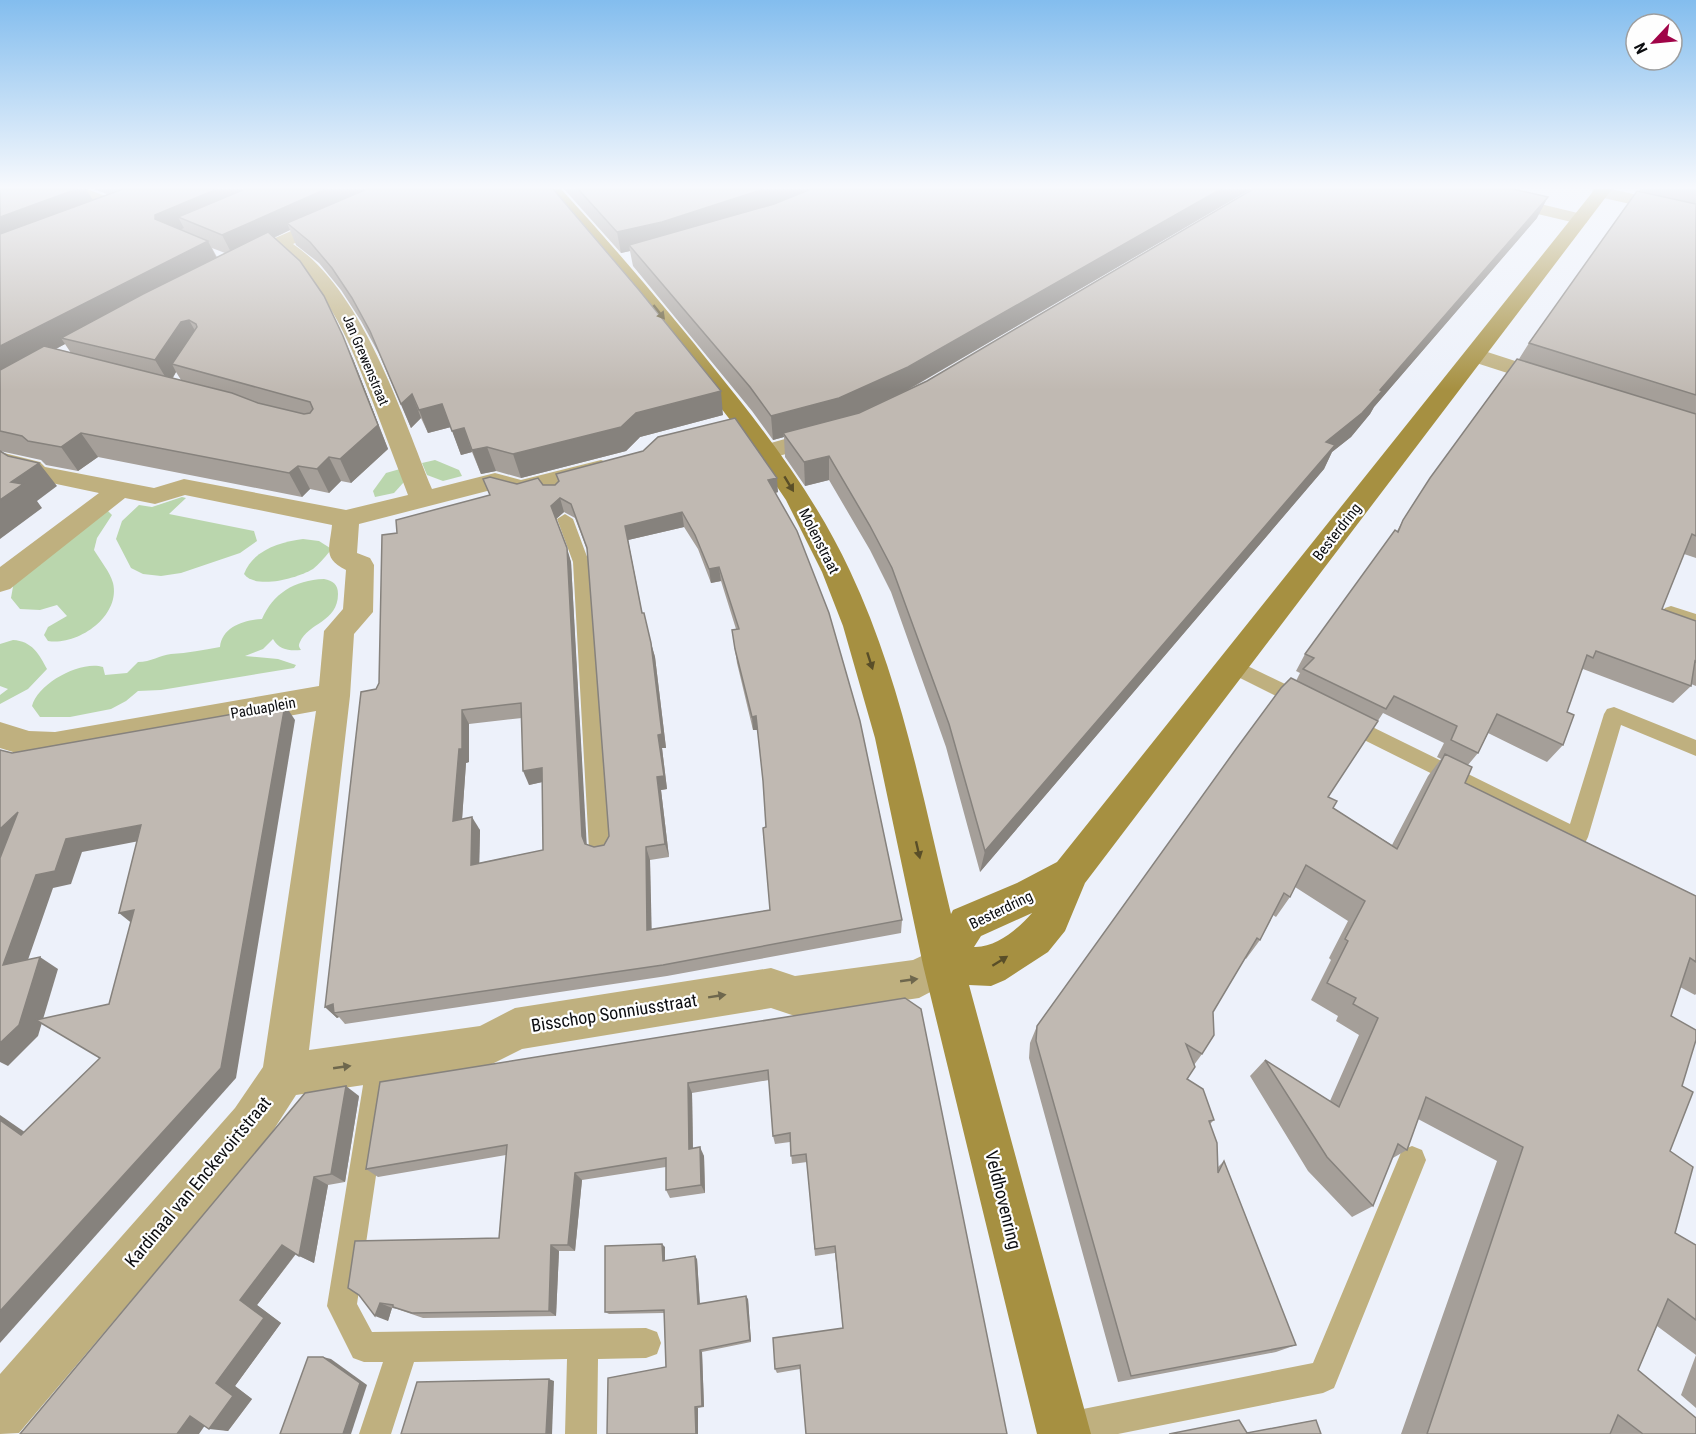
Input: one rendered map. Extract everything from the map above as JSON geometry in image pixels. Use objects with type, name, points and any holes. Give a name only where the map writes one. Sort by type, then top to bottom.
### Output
[{"type":"street","points":[[228,264],[247,256]]},
{"type":"street","name":"Jan Grewenstraat","points":[[296,256],[322,279],[340,303],[372,373],[423,499]]},
{"type":"street","name":"Molenstraat","points":[[620,256],[730,422],[769,451],[819,537],[860,627],[876,677],[943,965]]},
{"type":"street","name":"Besterdring","points":[[943,965],[991,967],[1034,939],[1051,919],[1070,874],[1552,256]]},
{"type":"street","points":[[1475,356],[1574,388]]},
{"type":"street","points":[[769,451],[849,429]]},
{"type":"street","points":[[0,460],[32,466],[37,473],[118,490],[155,496],[184,487],[346,519],[495,481],[522,488],[550,488],[625,461]]},
{"type":"street","points":[[0,582],[118,490]]},
{"type":"street","points":[[334,696],[339,631],[358,612],[360,565],[343,557],[346,519]]},
{"type":"street","name":"Paduaplein","points":[[0,735],[29,744],[55,745],[334,696]]},
{"type":"street","name":"Kardinaal van Enckevoirtstraat","points":[[0,1414],[251,1124],[284,1075],[334,696]]},
{"type":"street","name":"Bisschop Sonniusstraat","points":[[284,1075],[486,1046],[515,1029],[771,988],[795,996],[919,979],[943,965]]},
{"type":"street","name":"Veldhovenring","points":[[943,965],[1063,1432]]},
{"type":"lane","points":[[565,519],[581,562],[600,849]]},
{"type":"lane","points":[[1671,612],[1696,620]]},
{"type":"lane","points":[[1233,666],[1596,848]]},
{"type":"lane","points":[[1576,837],[1614,714],[1696,748]]},
{"type":"lane","points":[[380,1061],[342,1306],[364,1347],[646,1343]]},
{"type":"lane","points":[[1063,1432],[1323,1377],[1412,1160]]},
{"type":"lane","points":[[581,1434],[583,1344]]},
{"type":"lane","points":[[375,1434],[403,1347]]},
{"type":"green space","points":[[435,460],[459,470],[462,476],[443,481],[427,475],[422,463]]},
{"type":"green space","points":[[400,469],[404,482],[394,493],[375,497],[373,491],[386,473]]},
{"type":"green space","points":[[182,497],[186,498],[169,514],[254,531],[257,541],[240,553],[181,573],[161,576],[143,574],[131,568],[116,539],[122,521],[139,505],[152,507]]},
{"type":"green space","points":[[106,509],[112,515],[97,538],[94,550],[113,583],[114,595],[110,607],[104,617],[84,634],[72,639],[48,641],[44,635],[48,627],[67,616],[57,605],[40,610],[20,609],[11,598],[14,581]]},
{"type":"green space","points":[[303,539],[319,541],[330,548],[330,551],[313,569],[288,579],[267,582],[250,579],[244,574],[248,566],[261,553],[285,542]]},
{"type":"green space","points":[[324,579],[336,585],[337,603],[328,616],[304,636],[299,645],[301,650],[285,649],[278,646],[273,639],[263,649],[245,656],[278,659],[296,665],[294,668],[161,690],[138,691],[111,709],[70,717],[40,717],[32,706],[43,689],[72,670],[94,666],[103,667],[105,675],[127,673],[138,662],[220,647],[229,630],[241,623],[262,619],[272,602],[286,590],[303,582]]},
{"type":"green space","points":[[13,640],[30,646],[38,653],[47,669],[28,689],[0,704],[0,695],[8,689],[0,686],[0,644]]},
{"type":"building","points":[[0,256],[178,256],[0,346]]},
{"type":"building","points":[[220,256],[294,256],[324,296],[343,336],[378,425],[340,459],[329,457],[317,469],[298,466],[289,473],[81,433],[61,447],[28,441],[22,436],[0,431],[0,370],[44,346],[232,393],[258,403],[304,414],[310,413],[313,409],[310,402],[172,364],[197,327],[189,320],[181,322],[155,360],[61,338]]},
{"type":"building","points":[[322,256],[610,256],[721,391],[636,413],[621,427],[513,454],[487,447],[472,450],[464,428],[452,431],[442,404],[419,410],[412,394],[401,404],[370,331],[332,268]]},
{"type":"building","points":[[638,256],[1103,256],[908,367],[839,398],[771,416],[750,387]]},
{"type":"building","points":[[1139,256],[1497,256],[1362,413],[1326,442],[1335,445],[985,851],[949,724],[892,568],[829,456],[804,462],[783,433],[859,413],[927,381]]},
{"type":"building","points":[[1591,256],[1696,256],[1696,395],[1529,343]]},
{"type":"building","points":[[1517,359],[1696,414],[1696,536],[1692,534],[1662,609],[1696,621],[1696,662],[1691,686],[1596,651],[1593,658],[1587,655],[1567,712],[1574,715],[1563,745],[1497,714],[1478,753],[1451,740],[1457,726],[1394,696],[1386,709],[1303,669],[1314,658],[1305,654],[1395,530],[1398,532],[1403,520],[1430,478]]},
{"type":"building","points":[[735,418],[777,478],[768,480],[797,531],[829,613],[860,721],[902,920],[663,965],[334,1013],[333,1004],[325,1007],[361,692],[376,689],[379,683],[382,535],[397,533],[396,520],[490,495],[483,479],[490,477],[517,484],[538,478],[543,485],[555,485],[559,481],[556,474],[643,451],[658,437]],"holes":[[[560,498],[571,504],[587,548],[609,836],[604,845],[594,847],[585,844],[582,836],[567,548],[551,506]],[[682,512],[695,535],[709,569],[719,567],[739,629],[732,630],[735,649],[752,717],[756,716],[763,781],[766,827],[763,828],[770,910],[647,930],[646,847],[665,844],[657,777],[664,776],[658,735],[662,734],[651,643],[644,613],[642,613],[625,526]],[[521,703],[523,771],[542,768],[543,850],[471,865],[472,817],[453,821],[459,749],[462,749],[462,710]]]},
{"type":"building","points":[[0,451],[8,456],[39,463],[11,482],[23,484],[0,500]]},
{"type":"building","points":[[1291,678],[1378,721],[1328,797],[1337,801],[1333,808],[1397,849],[1445,754],[1472,767],[1465,783],[1696,896],[1696,962],[1690,958],[1671,1016],[1696,1030],[1696,1040],[1682,1086],[1693,1092],[1670,1151],[1693,1167],[1675,1233],[1696,1245],[1696,1320],[1668,1299],[1638,1370],[1696,1418],[1696,1434],[1643,1434],[1618,1415],[1610,1434],[1427,1434],[1523,1147],[1426,1097],[1407,1150],[1398,1144],[1373,1206],[1327,1157],[1265,1060],[1339,1107],[1378,1018],[1353,1004],[1356,998],[1327,983],[1348,941],[1345,939],[1365,901],[1306,865],[1290,897],[1284,893],[1260,940],[1257,938],[1213,1012],[1214,1035],[1202,1054],[1186,1044],[1195,1067],[1187,1079],[1203,1089],[1214,1120],[1209,1121],[1217,1143],[1218,1173],[1224,1161],[1296,1345],[1131,1376],[1036,1041],[1037,1026],[1236,749]]},
{"type":"building","points":[[285,705],[221,1068],[0,1311],[0,1120],[21,1135],[100,1058],[36,1020],[109,1004],[134,910],[119,913],[141,825],[66,839],[55,871],[36,875],[3,965],[40,957],[19,1025],[0,1043],[0,858],[18,812],[0,829],[0,750],[12,753]]},
{"type":"building","points":[[905,998],[921,1009],[1007,1434],[806,1434],[800,1365],[775,1369],[773,1338],[843,1328],[835,1246],[815,1249],[806,1154],[791,1156],[790,1133],[773,1136],[768,1070],[688,1083],[689,1149],[700,1147],[701,1185],[666,1190],[666,1158],[575,1173],[568,1245],[551,1245],[549,1311],[412,1313],[393,1307],[393,1305],[380,1303],[375,1316],[359,1295],[348,1288],[355,1241],[499,1238],[507,1145],[366,1169],[380,1082]]},
{"type":"building","points":[[346,1086],[331,1174],[314,1177],[299,1256],[282,1245],[240,1300],[264,1318],[216,1383],[233,1396],[209,1429],[190,1416],[177,1434],[20,1434],[305,1093]]},
{"type":"building","points":[[662,1244],[663,1261],[695,1256],[698,1304],[746,1296],[750,1340],[700,1350],[702,1406],[695,1407],[696,1434],[607,1434],[608,1378],[666,1367],[664,1310],[605,1312],[605,1246]]},
{"type":"building","points":[[308,1357],[323,1357],[360,1383],[343,1434],[280,1434]]},
{"type":"building","points":[[549,1379],[546,1434],[401,1434],[417,1382]]},
{"type":"building","points":[[1239,1420],[1247,1433],[1316,1420],[1321,1434],[1169,1434]]}]
